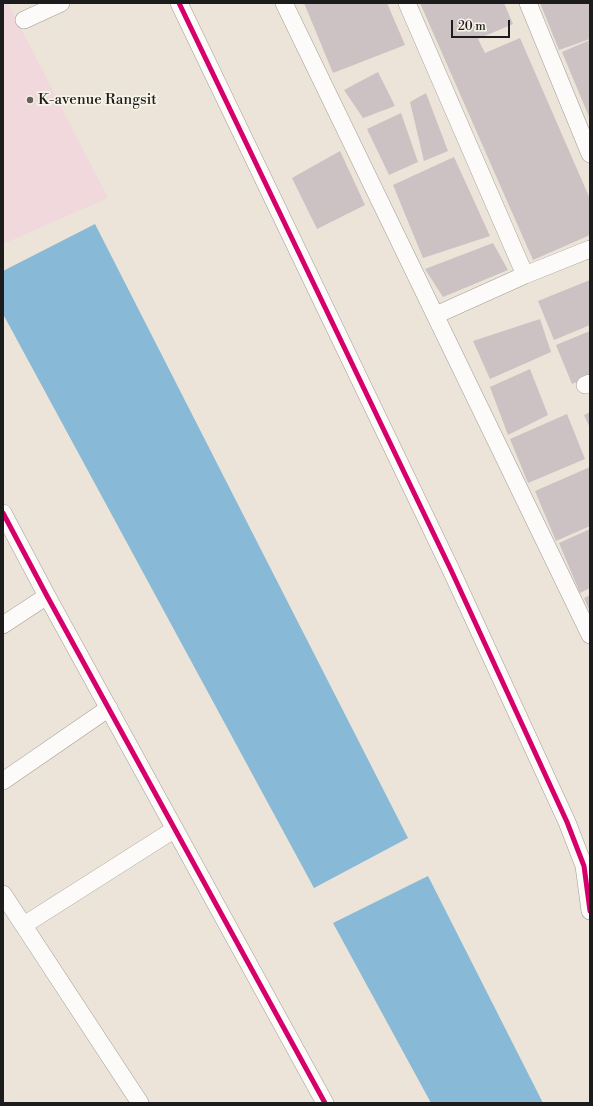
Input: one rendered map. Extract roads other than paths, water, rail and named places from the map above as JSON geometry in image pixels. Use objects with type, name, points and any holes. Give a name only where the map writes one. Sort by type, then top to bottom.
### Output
[{"type":"street","points":[[24,20],[61,3]]},
{"type":"street","points":[[179,3],[447,563],[567,822],[584,866],[590,911]]},
{"type":"street","points":[[284,3],[590,635]]},
{"type":"street","points":[[407,3],[525,275]]},
{"type":"street","points":[[528,3],[590,154]]},
{"type":"street","points":[[436,315],[525,275],[590,249]]},
{"type":"street","points":[[3,513],[324,1103]]},
{"type":"street","points":[[3,625],[47,596]]},
{"type":"street","points":[[3,781],[108,708]]},
{"type":"street","points":[[24,925],[175,829]]},
{"type":"street","points":[[3,894],[140,1103]]},
{"type":"water","points":[[95,224],[408,838],[314,888],[3,314],[3,271]]},
{"type":"water","points":[[428,876],[543,1103],[431,1103],[333,923]]},
{"type":"place","name":"K-avenue Rangsit","points":[[30,100]]}]
